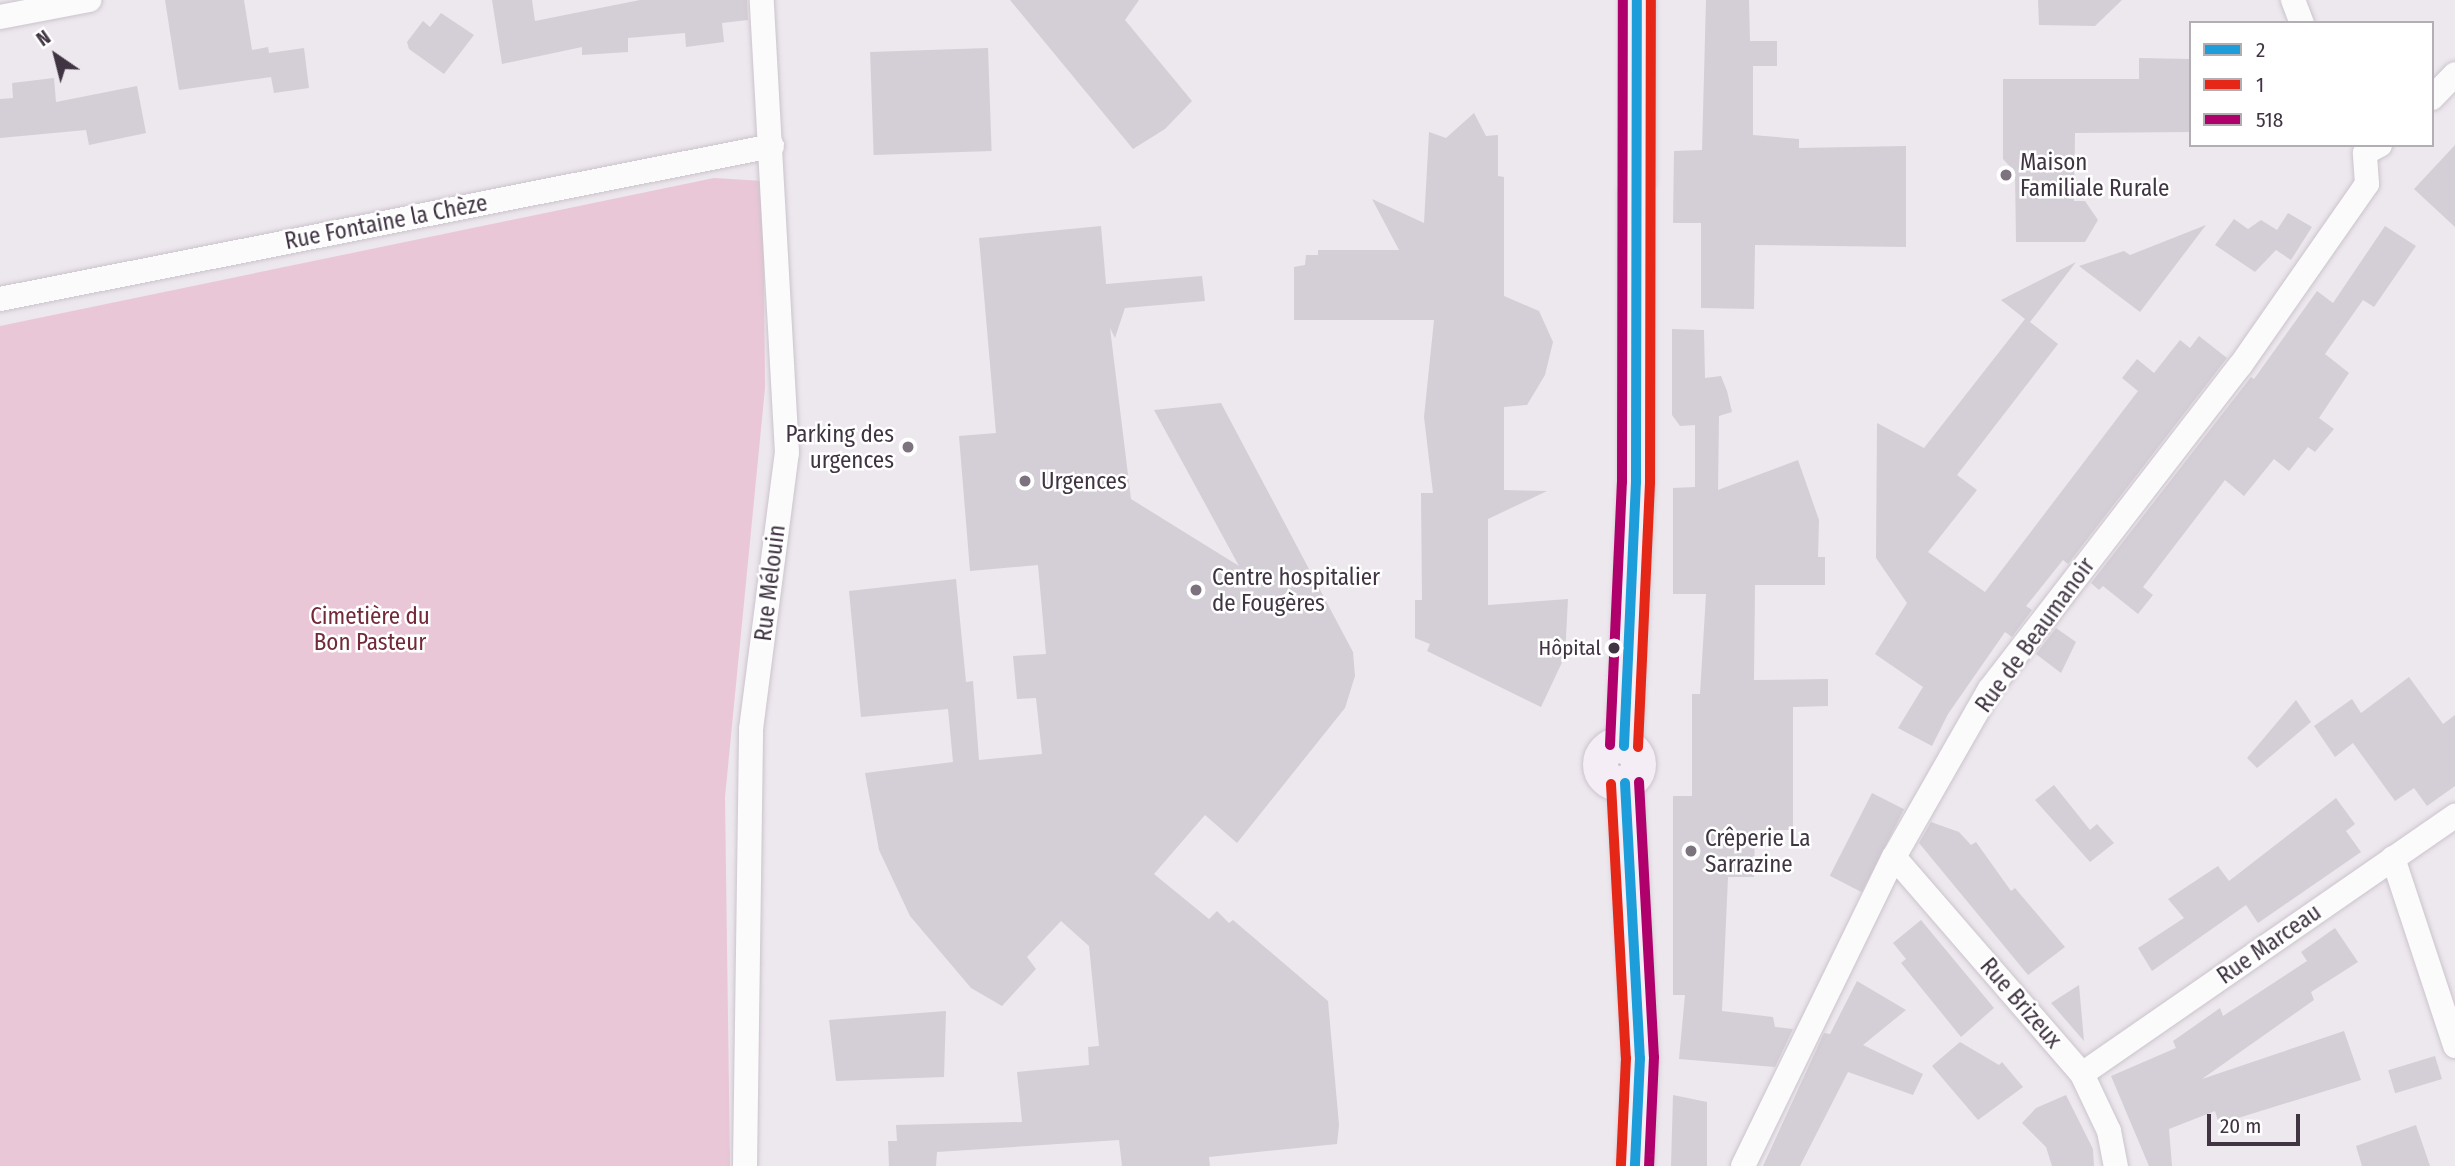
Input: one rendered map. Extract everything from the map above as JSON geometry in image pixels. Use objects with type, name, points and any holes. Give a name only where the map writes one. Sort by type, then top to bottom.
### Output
[{"type":"main road","points":[[1635,1166],[1640,1058],[1625,783],[1633,779],[1639,764],[1624,746],[1636,389],[1637,0]]},
{"type":"street","points":[[0,17],[89,0]]},
{"type":"street","name":"Rue Mélouin","points":[[745,1166],[751,729],[787,453],[762,0]]},
{"type":"street","points":[[2293,0],[2301,21]]},
{"type":"street","points":[[2434,96],[2455,74]]},
{"type":"street","name":"Rue Fontaine la Chèze","points":[[0,299],[772,146]]},
{"type":"street","name":"Rue de Beaumanoir","points":[[1742,1166],[1894,857],[1990,689],[2240,366],[2367,184],[2368,148]]},
{"type":"street","name":"Rue Marceau","points":[[2082,1074],[2455,816]]},
{"type":"street","name":"Rue Brizeux","points":[[1894,857],[2082,1074],[2109,1131],[2116,1166]]},
{"type":"street","points":[[2393,858],[2455,1046]]},
{"type":"green space","name":"Cimetière du Bon Pasteur","points":[[714,178],[763,181],[765,388],[725,797],[730,1166],[0,1166],[0,326]]},
{"type":"building","points":[[165,0],[244,0],[252,50],[268,47],[269,53],[304,48],[309,88],[274,93],[271,77],[179,90]]},
{"type":"building","points":[[492,0],[532,0],[535,21],[640,0],[747,0],[748,20],[722,23],[724,42],[686,47],[685,33],[628,38],[628,52],[582,55],[582,47],[502,64]]},
{"type":"building","points":[[1010,0],[1139,0],[1125,20],[1192,101],[1165,129],[1133,149]]},
{"type":"building","points":[[1706,0],[1749,0],[1750,41],[1777,41],[1777,66],[1753,66],[1753,135],[1799,139],[1799,148],[1906,146],[1906,247],[1755,245],[1754,309],[1701,308],[1701,223],[1673,223],[1674,151],[1702,150]]},
{"type":"building","points":[[2038,0],[2122,0],[2095,26],[2039,25]]},
{"type":"building","points":[[441,13],[474,35],[444,74],[409,49],[407,42],[423,21],[430,27]]},
{"type":"building","points":[[988,48],[992,151],[874,155],[870,52]]},
{"type":"building","points":[[2139,58],[2189,59],[2189,132],[2075,133],[2074,201],[2085,201],[2098,220],[2085,242],[2016,242],[2015,172],[2003,159],[2003,79],[2139,79]]},
{"type":"building","points":[[54,78],[56,102],[137,86],[146,133],[89,145],[86,130],[0,138],[0,99],[13,98],[12,83]]},
{"type":"building","points":[[1474,113],[1486,136],[1498,135],[1498,176],[1504,177],[1504,296],[1539,311],[1553,342],[1545,375],[1527,405],[1504,407],[1504,490],[1547,491],[1488,519],[1488,605],[1568,599],[1565,656],[1541,707],[1427,651],[1430,644],[1415,638],[1415,600],[1422,600],[1421,493],[1433,493],[1424,417],[1434,320],[1294,320],[1294,267],[1305,265],[1306,255],[1318,255],[1318,250],[1399,250],[1372,199],[1424,223],[1429,132],[1446,138]]},
{"type":"building","points":[[2455,145],[2455,227],[2414,189]]},
{"type":"building","points":[[2288,213],[2312,227],[2291,260],[2276,250],[2255,272],[2215,245],[2234,219],[2248,229],[2261,220],[2277,230]]},
{"type":"building","points":[[2206,225],[2140,312],[2079,266],[2124,251],[2130,255]]},
{"type":"building","points":[[1101,226],[1106,284],[1202,276],[1205,301],[1125,308],[1115,338],[1110,328],[1131,499],[1239,566],[1154,410],[1221,403],[1353,652],[1355,676],[1345,708],[1237,843],[1205,815],[1154,874],[1209,919],[1217,911],[1229,923],[1233,920],[1328,1001],[1339,1125],[1337,1144],[1209,1157],[1210,1166],[1122,1166],[1119,1140],[937,1152],[936,1166],[889,1166],[888,1141],[897,1141],[896,1125],[1022,1122],[1017,1072],[1089,1065],[1088,1047],[1099,1046],[1089,946],[1061,921],[1027,957],[1036,969],[1002,1006],[971,988],[910,916],[879,850],[865,773],[953,762],[948,709],[861,717],[849,591],[956,579],[966,682],[973,681],[979,760],[1042,754],[1036,698],[1017,699],[1013,656],[1046,654],[1038,565],[970,571],[959,436],[996,433],[979,238]]},
{"type":"building","points":[[2385,226],[2416,246],[2374,307],[2363,300],[2325,354],[2349,373],[2319,418],[2334,429],[2315,452],[2308,447],[2289,471],[2274,459],[2244,496],[2225,480],[2143,587],[2153,595],[2138,614],[2103,586],[2099,590],[2091,583],[2251,377],[2254,379],[2317,291],[2333,303]]},
{"type":"building","points":[[2076,262],[2030,322],[2058,344],[1957,475],[1977,490],[1928,552],[1985,592],[2138,391],[2122,378],[2137,359],[2154,373],[2180,340],[2190,348],[2199,336],[2227,358],[2068,564],[2063,560],[2026,606],[2032,610],[2012,637],[2005,632],[1948,714],[1932,746],[1898,728],[1923,687],[1875,654],[1907,603],[1876,558],[1877,423],[1924,448],[2025,319],[2001,300]]},
{"type":"building","points":[[1672,329],[1704,330],[1705,378],[1721,376],[1727,391],[1732,412],[1719,416],[1718,490],[1798,460],[1819,520],[1818,557],[1825,557],[1825,585],[1755,585],[1754,680],[1828,679],[1828,706],[1793,707],[1793,830],[1755,830],[1754,877],[1728,877],[1722,1011],[1773,1017],[1775,1027],[1793,1029],[1775,1067],[1679,1059],[1685,995],[1673,995],[1673,796],[1692,796],[1692,694],[1700,694],[1706,594],[1673,594],[1673,488],[1695,487],[1695,425],[1680,426],[1672,415]]},
{"type":"building","points":[[2056,628],[2076,642],[2061,673],[2036,654]]},
{"type":"building","points":[[2409,677],[2443,724],[2455,715],[2455,786],[2427,806],[2414,788],[2395,801],[2353,743],[2335,757],[2314,726],[2352,699],[2361,713]]},
{"type":"building","points":[[2296,700],[2311,722],[2257,768],[2247,758]]},
{"type":"building","points":[[2054,785],[2090,830],[2097,824],[2114,843],[2090,862],[2035,800]]},
{"type":"building","points":[[1872,793],[1904,809],[1862,892],[1830,876]]},
{"type":"building","points":[[2336,798],[2355,824],[2346,831],[2361,852],[2258,923],[2246,905],[2152,971],[2138,948],[2184,918],[2168,899],[2218,866],[2229,881]]},
{"type":"building","points":[[1931,822],[1959,832],[1971,845],[1976,842],[2011,891],[2015,888],[2065,947],[2028,975],[1919,843]]},
{"type":"building","points":[[1921,920],[1994,1008],[1961,1037],[1901,963],[1906,959],[1893,943]]},
{"type":"building","points":[[2335,928],[2358,962],[2311,992],[2314,1000],[2202,1079],[2344,1031],[2361,1080],[2219,1124],[2215,1111],[2169,1129],[2172,1166],[2149,1166],[2111,1076],[2176,1048],[2173,1041],[2220,1008],[2223,1016],[2307,961],[2301,952]]},
{"type":"building","points":[[1857,981],[1906,1010],[1863,1045],[1923,1074],[1913,1095],[1848,1072],[1800,1166],[1763,1166],[1824,1033],[1830,1034]]},
{"type":"building","points":[[2079,985],[2084,1041],[2051,1003]]},
{"type":"building","points":[[946,1011],[944,1077],[836,1081],[829,1020]]},
{"type":"building","points":[[1960,1042],[1999,1065],[2002,1062],[2023,1087],[1978,1120],[1932,1066]]},
{"type":"building","points":[[2435,1056],[2442,1079],[2395,1093],[2388,1070]]},
{"type":"building","points":[[1673,1095],[1707,1102],[1707,1166],[1671,1166]]},
{"type":"building","points":[[2066,1095],[2093,1149],[2094,1166],[2052,1166],[2046,1147],[2022,1123],[2036,1108]]},
{"type":"building","points":[[2416,1125],[2430,1166],[2362,1166],[2356,1146]]},
{"type":"transit line","name":"518","points":[[1610,745],[1622,482],[1623,0]]},
{"type":"transit line","name":"2","points":[[1624,746],[1636,482],[1637,0]]},
{"type":"transit line","name":"1","points":[[1638,747],[1650,482],[1651,0]]},
{"type":"transit line","name":"518","points":[[1639,782],[1654,1057],[1649,1166]]},
{"type":"transit line","name":"2","points":[[1625,783],[1640,1058],[1635,1166]]},
{"type":"transit line","name":"1","points":[[1611,784],[1626,1058],[1621,1165]]},
{"type":"place","name":"Maison Familiale Rurale","points":[[2006,175]]},
{"type":"place","name":"Parking des urgences","points":[[908,447]]},
{"type":"place","name":"Urgences","points":[[1025,481]]},
{"type":"place","name":"Centre hospitalier de Fougères","points":[[1196,590]]},
{"type":"place","name":"Hôpital","points":[[1614,648]]},
{"type":"place","name":"Crêperie La Sarrazine","points":[[1691,851]]}]
